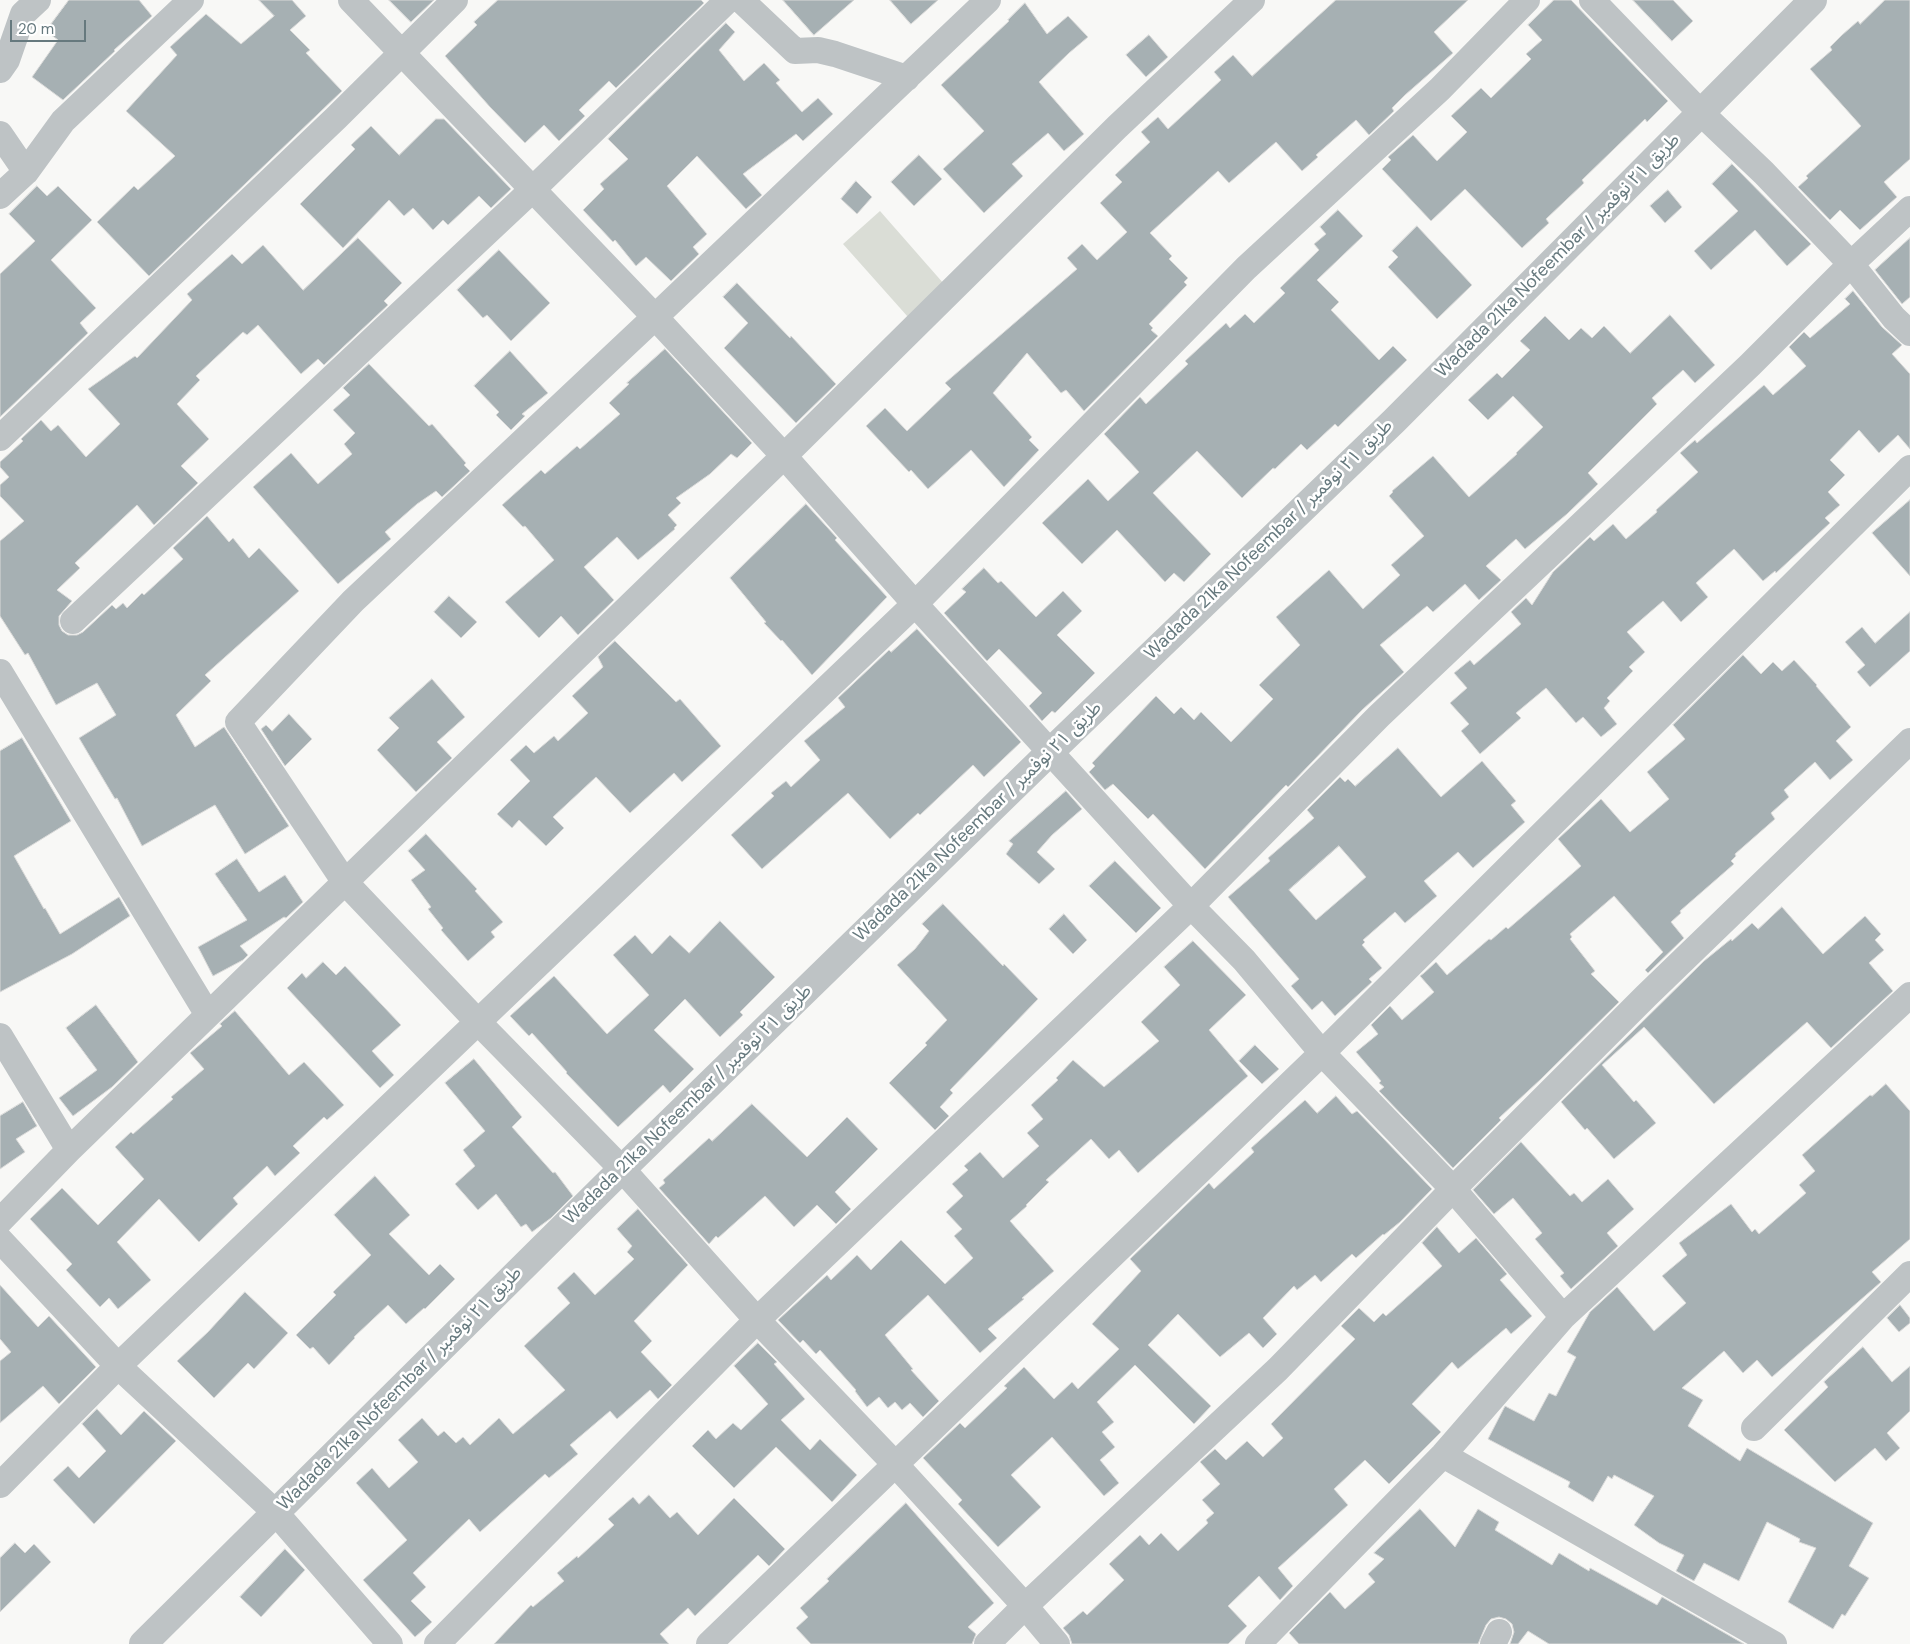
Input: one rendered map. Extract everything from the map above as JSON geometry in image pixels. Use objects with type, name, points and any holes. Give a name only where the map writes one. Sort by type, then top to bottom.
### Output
[{"type":"street","points":[[0,70],[7,60],[23,14],[38,0]]},
{"type":"street","points":[[0,196],[26,172],[63,121],[190,0]]},
{"type":"street","points":[[350,0],[656,317],[784,456],[1050,752],[1191,906],[1244,960],[1322,1053],[1453,1189],[1563,1317]]},
{"type":"street","points":[[0,438],[336,118],[455,0]]},
{"type":"street","points":[[73,621],[532,190],[728,0]]},
{"type":"street","points":[[741,0],[795,51],[818,50],[835,54],[907,78]]},
{"type":"street","points":[[988,0],[656,317],[353,601],[238,722],[344,881],[478,1022],[622,1169],[757,1320],[895,1464],[1025,1606],[1057,1644]]},
{"type":"street","points":[[0,1221],[69,1150],[784,456],[1117,127],[1252,0]]},
{"type":"street","points":[[0,1485],[118,1366],[915,604],[1246,268],[1440,89],[1527,0]]},
{"type":"street","points":[[1592,0],[1700,112],[1764,173],[1852,264],[1894,318],[1910,333]]},
{"type":"street","name":"Wadada 21ka Nofeembar / طريق ٢١ نوفمبر","points":[[143,1644],[622,1169],[1050,752],[1394,421],[1813,0]]},
{"type":"street","points":[[0,134],[26,172]]},
{"type":"street","points":[[437,1644],[757,1320],[1191,906],[1379,716],[1750,365],[1910,209]]},
{"type":"street","points":[[709,1644],[1322,1053],[1910,468]]},
{"type":"street","points":[[0,672],[208,1015]]},
{"type":"street","points":[[987,1644],[1025,1606],[1278,1369],[1453,1189],[1646,996],[1910,741]]},
{"type":"street","points":[[1258,1644],[1443,1455],[1563,1317],[1910,996]]},
{"type":"street","points":[[0,1036],[69,1150]]},
{"type":"street","points":[[0,1240],[118,1366],[276,1513],[390,1644]]},
{"type":"street","points":[[1754,1428],[1910,1274]]},
{"type":"street","points":[[1443,1455],[1774,1644]]},
{"type":"shaded area","points":[[880,211],[944,284],[908,317],[843,244]]},
{"type":"building","points":[[69,0],[139,0],[152,16],[63,100],[32,77],[58,40],[46,31]]},
{"type":"building","points":[[259,0],[292,0],[306,16],[290,30],[310,50],[306,53],[342,91],[149,276],[97,222],[134,186],[138,190],[175,156],[126,111],[177,55],[170,47],[206,14],[241,44],[274,16]]},
{"type":"building","points":[[389,0],[434,0],[411,22]]},
{"type":"building","points":[[498,0],[701,0],[704,3],[616,88],[609,81],[579,110],[585,116],[559,141],[544,125],[525,143],[445,56],[477,25],[474,22]]},
{"type":"building","points":[[783,0],[854,0],[814,35]]},
{"type":"building","points":[[890,0],[938,0],[911,24]]},
{"type":"building","points":[[1336,0],[1468,0],[1434,32],[1453,53],[1405,95],[1392,108],[1394,111],[1369,135],[1356,120],[1316,155],[1318,157],[1302,171],[1276,142],[1229,183],[1218,171],[1150,233],[1172,256],[1169,259],[1188,278],[1184,282],[1187,285],[1149,324],[1153,328],[1151,330],[1158,336],[1084,411],[1066,390],[1061,393],[1027,353],[993,393],[1032,437],[1029,440],[1039,450],[1004,487],[971,450],[928,489],[911,470],[909,472],[866,426],[885,408],[907,431],[951,389],[945,383],[1077,269],[1067,258],[1082,244],[1097,260],[1127,232],[1100,203],[1122,182],[1115,175],[1150,142],[1141,132],[1158,117],[1168,129],[1221,80],[1214,72],[1233,55],[1252,76]]},
{"type":"building","points":[[1554,0],[1571,0],[1668,101],[1647,122],[1645,119],[1582,180],[1584,183],[1546,219],[1549,223],[1522,248],[1465,189],[1431,221],[1382,169],[1391,160],[1388,157],[1413,135],[1437,161],[1467,132],[1451,116],[1481,88],[1491,98],[1531,59],[1526,54],[1542,40],[1528,25]]},
{"type":"building","points":[[1633,0],[1673,0],[1693,21],[1672,41]]},
{"type":"building","points":[[1885,0],[1910,0],[1910,159],[1884,182],[1897,197],[1860,230],[1840,210],[1830,220],[1798,187],[1808,178],[1806,176],[1861,126],[1810,69],[1832,50],[1830,47],[1842,35],[1858,21],[1860,24]]},
{"type":"building","points":[[1025,3],[1047,34],[1068,16],[1088,37],[1039,82],[1084,134],[1064,151],[1048,133],[1012,164],[1023,176],[984,213],[943,169],[984,131],[941,85],[1009,21]]},
{"type":"building","points":[[726,23],[735,32],[719,50],[744,81],[764,63],[780,80],[776,83],[802,112],[818,98],[833,114],[803,141],[796,134],[743,174],[762,195],[746,209],[697,156],[667,186],[707,234],[693,247],[699,254],[671,281],[646,257],[636,266],[615,240],[613,242],[583,210],[604,189],[600,184],[628,159],[608,139]]},
{"type":"building","points":[[1149,35],[1168,57],[1146,77],[1126,55]]},
{"type":"building","points":[[436,119],[444,119],[511,189],[491,208],[479,196],[448,225],[443,220],[433,230],[413,208],[404,216],[389,200],[343,248],[300,204],[355,149],[351,145],[371,126],[399,155]]},
{"type":"building","points":[[919,155],[942,179],[914,206],[891,182]]},
{"type":"building","points":[[1732,164],[1811,244],[1787,266],[1755,230],[1711,270],[1694,251],[1738,211],[1712,184]]},
{"type":"building","points":[[856,181],[872,197],[857,214],[841,199]]},
{"type":"building","points":[[37,186],[47,196],[58,186],[92,220],[51,260],[96,308],[80,323],[88,333],[0,417],[0,274],[35,241],[9,214]]},
{"type":"building","points":[[1668,190],[1682,207],[1665,223],[1650,206]]},
{"type":"building","points":[[1338,210],[1363,236],[1317,280],[1339,302],[1331,310],[1379,360],[1393,346],[1407,360],[1338,427],[1335,424],[1307,450],[1301,444],[1242,498],[1197,451],[1153,493],[1211,554],[1184,582],[1174,573],[1165,582],[1117,530],[1082,564],[1042,523],[1088,479],[1108,501],[1139,472],[1104,434],[1140,397],[1146,404],[1188,364],[1185,361],[1226,323],[1230,328],[1245,314],[1254,323],[1285,293],[1280,288],[1319,250],[1314,244],[1326,234],[1320,227]]},
{"type":"building","points":[[1417,226],[1472,285],[1437,319],[1388,267],[1398,257],[1392,251]]},
{"type":"building","points":[[358,238],[402,283],[384,301],[388,305],[324,365],[318,359],[301,374],[258,325],[247,335],[243,332],[196,376],[200,380],[177,404],[209,439],[181,466],[198,483],[154,525],[137,505],[75,563],[80,568],[57,590],[72,601],[59,616],[59,625],[62,631],[68,635],[77,635],[83,632],[112,605],[116,609],[123,603],[127,608],[142,593],[144,595],[183,559],[173,548],[207,516],[229,542],[233,538],[249,558],[259,548],[299,591],[205,675],[211,681],[176,715],[195,747],[224,727],[289,826],[245,854],[215,805],[142,846],[117,798],[115,799],[79,738],[116,715],[97,683],[56,705],[28,653],[25,655],[0,616],[0,541],[24,521],[0,496],[0,485],[9,477],[0,467],[0,462],[23,441],[21,439],[41,420],[51,431],[58,425],[86,457],[120,424],[88,389],[135,356],[137,358],[192,300],[187,294],[232,254],[242,264],[263,245],[303,290]]},
{"type":"building","points":[[1910,238],[1910,297],[1902,304],[1875,270]]},
{"type":"building","points":[[499,250],[550,303],[511,341],[487,315],[483,318],[457,290]]},
{"type":"building","points":[[737,283],[836,384],[796,423],[724,348],[748,323],[723,297]]},
{"type":"building","points":[[1853,291],[1882,327],[1902,345],[1892,354],[1910,374],[1910,449],[1898,435],[1879,453],[1859,430],[1830,460],[1845,475],[1828,492],[1840,505],[1825,518],[1830,523],[1776,573],[1775,571],[1763,581],[1734,549],[1696,583],[1708,597],[1681,622],[1663,601],[1627,632],[1645,652],[1629,667],[1633,671],[1607,698],[1610,701],[1604,708],[1617,724],[1601,737],[1583,717],[1576,723],[1546,688],[1516,713],[1521,718],[1480,754],[1461,731],[1469,724],[1450,703],[1467,688],[1454,673],[1470,660],[1474,665],[1521,624],[1511,612],[1526,598],[1532,605],[1553,572],[1590,537],[1594,541],[1613,524],[1626,539],[1657,512],[1656,510],[1698,472],[1680,453],[1695,440],[1697,443],[1764,385],[1773,395],[1806,366],[1789,347],[1804,332],[1810,338],[1850,304],[1845,299]]},
{"type":"building","points":[[1670,315],[1715,365],[1695,383],[1683,370],[1652,398],[1657,404],[1588,473],[1598,484],[1567,514],[1525,549],[1516,539],[1486,566],[1501,580],[1479,600],[1465,584],[1433,612],[1427,606],[1380,645],[1404,672],[1362,710],[1288,787],[1286,785],[1205,869],[1153,814],[1148,819],[1113,784],[1105,790],[1089,772],[1095,766],[1092,763],[1156,696],[1174,714],[1181,707],[1194,720],[1201,712],[1231,742],[1273,699],[1259,685],[1300,645],[1276,617],[1329,570],[1363,609],[1400,575],[1391,565],[1424,536],[1389,496],[1392,491],[1433,456],[1469,497],[1517,454],[1543,427],[1513,396],[1488,420],[1468,400],[1497,373],[1502,378],[1530,350],[1520,341],[1545,316],[1569,340],[1581,328],[1592,338],[1604,326],[1630,353]]},
{"type":"building","points":[[665,349],[752,443],[737,458],[731,454],[710,474],[676,498],[681,503],[668,515],[677,525],[675,529],[638,560],[617,537],[584,567],[614,600],[578,635],[561,616],[539,638],[505,602],[554,560],[525,526],[523,527],[502,505],[541,470],[545,474],[577,446],[580,449],[620,414],[609,403],[629,384],[627,383]]},
{"type":"building","points":[[510,351],[548,393],[522,414],[525,416],[511,430],[496,415],[499,412],[474,386]]},
{"type":"building","points":[[369,364],[429,426],[432,424],[466,463],[464,465],[470,471],[442,497],[436,491],[417,504],[385,532],[391,539],[338,584],[253,487],[291,453],[318,484],[352,454],[344,444],[355,433],[333,410],[350,395],[343,388]]},
{"type":"building","points":[[1910,500],[1910,576],[1872,533]]},
{"type":"building","points":[[806,504],[837,538],[835,540],[887,597],[812,675],[782,640],[764,623],[766,622],[730,578]]},
{"type":"building","points":[[984,568],[998,583],[1001,581],[1036,617],[1063,591],[1082,611],[1057,635],[1095,673],[1055,713],[1052,711],[1042,721],[1029,706],[1042,693],[999,649],[987,661],[944,613],[966,592],[962,589]]},
{"type":"building","points":[[449,596],[477,622],[461,638],[434,612]]},
{"type":"building","points":[[1910,612],[1910,651],[1870,687],[1857,672],[1865,665],[1845,642],[1862,627],[1875,643]]},
{"type":"building","points":[[917,629],[1021,742],[984,777],[973,765],[920,815],[918,813],[890,839],[848,793],[762,869],[731,835],[774,796],[771,793],[786,781],[791,787],[820,760],[804,741],[845,707],[838,698],[889,650],[891,652]]},
{"type":"building","points":[[615,641],[676,702],[680,699],[721,746],[682,782],[674,773],[630,813],[596,777],[553,817],[564,828],[546,846],[519,820],[512,828],[497,814],[530,781],[510,760],[526,745],[534,753],[554,736],[558,741],[588,713],[572,696],[603,667],[598,657]]},
{"type":"building","points":[[1743,655],[1761,674],[1773,662],[1782,671],[1794,660],[1851,727],[1836,741],[1853,760],[1830,780],[1815,762],[1784,790],[1789,797],[1771,813],[1775,819],[1735,854],[1736,856],[1731,861],[1734,864],[1680,911],[1681,913],[1671,922],[1684,938],[1648,973],[1645,970],[1663,952],[1614,896],[1570,934],[1572,937],[1570,939],[1595,971],[1591,974],[1619,1002],[1499,1118],[1501,1120],[1453,1168],[1379,1091],[1384,1087],[1379,1083],[1381,1081],[1356,1052],[1378,1034],[1371,1025],[1390,1006],[1402,1020],[1434,992],[1420,976],[1436,962],[1447,975],[1489,939],[1491,940],[1506,927],[1508,929],[1581,866],[1558,839],[1601,799],[1630,832],[1669,799],[1647,772],[1685,739],[1673,725]]},
{"type":"building","points":[[432,679],[465,717],[437,742],[452,758],[416,792],[377,750],[399,728],[389,718]]},
{"type":"building","points":[[289,714],[312,739],[285,766],[261,729],[266,725],[272,731]]},
{"type":"building","points":[[22,738],[71,821],[14,856],[44,909],[60,934],[119,897],[130,916],[72,954],[0,992],[0,751]]},
{"type":"building","points":[[1398,748],[1441,797],[1482,761],[1516,801],[1511,805],[1525,822],[1473,868],[1458,852],[1424,881],[1437,896],[1405,923],[1395,912],[1363,940],[1365,942],[1362,945],[1382,968],[1369,979],[1372,982],[1335,1016],[1322,1001],[1312,1010],[1291,986],[1299,979],[1228,897],[1270,861],[1268,858],[1314,818],[1307,810],[1340,777],[1345,782],[1348,779],[1355,786]],"holes":[[[1339,846],[1366,877],[1316,920],[1289,890]]]},
{"type":"building","points":[[1066,791],[1082,809],[1052,835],[1037,852],[1055,869],[1039,884],[1006,854],[1013,844],[1009,841]]},
{"type":"building","points":[[426,834],[477,889],[475,891],[503,922],[491,932],[495,937],[468,961],[441,930],[443,928],[428,909],[431,907],[411,880],[425,870],[408,851]]},
{"type":"building","points":[[237,859],[259,892],[285,875],[303,902],[286,918],[284,917],[240,946],[248,955],[243,960],[213,976],[198,947],[247,920],[215,874]]},
{"type":"building","points":[[1115,861],[1161,908],[1136,933],[1089,886]]},
{"type":"building","points":[[943,904],[1038,999],[950,1090],[953,1093],[940,1107],[949,1116],[935,1130],[889,1083],[927,1045],[925,1043],[947,1020],[897,965],[915,949],[929,931],[922,924]]},
{"type":"building","points":[[1782,907],[1823,954],[1865,916],[1881,934],[1875,940],[1884,950],[1869,963],[1893,991],[1831,1048],[1807,1022],[1714,1104],[1644,1027],[1602,1065],[1634,1102],[1636,1100],[1656,1123],[1614,1159],[1561,1102],[1704,961],[1731,939],[1732,941],[1752,923],[1758,929]]},
{"type":"building","points":[[1064,914],[1087,940],[1073,954],[1049,929]]},
{"type":"building","points":[[720,921],[775,977],[740,1012],[743,1015],[720,1037],[685,999],[654,1030],[694,1069],[670,1093],[663,1085],[618,1127],[566,1073],[532,1033],[529,1036],[510,1016],[554,976],[607,1034],[649,995],[613,955],[635,935],[652,954],[670,935],[689,953]]},
{"type":"building","points":[[1193,941],[1246,995],[1209,1030],[1248,1076],[1138,1173],[1119,1150],[1109,1159],[1091,1139],[1046,1180],[1049,1182],[1010,1221],[1054,1271],[988,1329],[997,1338],[980,1353],[928,1295],[885,1335],[913,1369],[911,1370],[939,1401],[923,1417],[910,1403],[902,1410],[895,1402],[888,1408],[879,1397],[867,1407],[856,1390],[820,1350],[816,1354],[803,1340],[800,1343],[778,1320],[827,1275],[831,1280],[857,1255],[871,1270],[901,1240],[945,1284],[973,1258],[954,1236],[962,1229],[946,1212],[963,1196],[952,1184],[968,1170],[964,1166],[980,1152],[1003,1178],[1039,1146],[1027,1133],[1043,1119],[1031,1105],[1058,1080],[1056,1078],[1073,1060],[1104,1087],[1159,1041],[1141,1022],[1180,985],[1164,967]]},
{"type":"building","points":[[323,962],[336,975],[345,966],[401,1025],[372,1051],[394,1075],[380,1088],[287,988],[302,973],[306,978]]},
{"type":"building","points":[[96,1005],[138,1062],[112,1087],[73,1116],[59,1098],[97,1070],[66,1028]]},
{"type":"building","points":[[235,1011],[289,1075],[304,1062],[344,1105],[327,1120],[324,1117],[293,1146],[300,1153],[275,1176],[267,1166],[233,1198],[238,1204],[199,1242],[159,1199],[117,1242],[151,1280],[118,1309],[109,1298],[100,1307],[66,1270],[72,1264],[30,1219],[62,1188],[98,1225],[144,1179],[115,1147],[173,1099],[171,1097],[204,1069],[190,1053],[222,1026],[220,1024]]},
{"type":"building","points":[[1255,1045],[1279,1069],[1262,1084],[1239,1061]]},
{"type":"building","points":[[474,1059],[522,1117],[512,1127],[553,1173],[555,1172],[573,1196],[551,1218],[532,1232],[526,1224],[521,1227],[496,1194],[478,1210],[455,1184],[475,1166],[463,1150],[485,1131],[445,1083]]},
{"type":"building","points":[[1886,1084],[1910,1111],[1910,1239],[1872,1272],[1881,1282],[1772,1377],[1757,1360],[1743,1373],[1724,1351],[1682,1388],[1703,1400],[1688,1426],[1740,1461],[1747,1448],[1873,1523],[1849,1566],[1869,1578],[1845,1616],[1842,1614],[1833,1629],[1788,1602],[1816,1548],[1799,1542],[1800,1539],[1767,1522],[1739,1581],[1704,1563],[1694,1581],[1676,1571],[1684,1555],[1659,1543],[1634,1525],[1654,1496],[1614,1475],[1612,1479],[1608,1476],[1593,1502],[1568,1487],[1570,1482],[1488,1439],[1505,1406],[1534,1421],[1549,1393],[1556,1396],[1576,1357],[1567,1352],[1590,1312],[1617,1287],[1654,1331],[1686,1303],[1662,1276],[1687,1255],[1679,1243],[1731,1204],[1752,1232],[1755,1229],[1759,1234],[1806,1193],[1799,1185],[1815,1171],[1802,1155],[1870,1095],[1872,1096]]},
{"type":"building","points":[[1336,1096],[1352,1114],[1357,1111],[1432,1189],[1400,1222],[1356,1258],[1352,1254],[1321,1282],[1315,1275],[1297,1290],[1294,1286],[1263,1318],[1277,1334],[1263,1348],[1249,1333],[1220,1357],[1178,1314],[1148,1345],[1211,1406],[1194,1424],[1135,1365],[1097,1402],[1114,1422],[1102,1432],[1115,1447],[1100,1460],[1119,1483],[1104,1496],[1052,1437],[1011,1475],[1041,1507],[998,1547],[958,1504],[962,1500],[923,1458],[960,1423],[965,1428],[1007,1388],[1004,1386],[1024,1367],[1054,1399],[1072,1382],[1078,1389],[1119,1349],[1092,1324],[1141,1271],[1130,1259],[1209,1183],[1214,1189],[1254,1152],[1251,1148],[1305,1100],[1317,1113]]},
{"type":"building","points":[[23,1102],[37,1126],[16,1139],[25,1152],[0,1169],[0,1116]]},
{"type":"building","points":[[752,1104],[807,1157],[847,1117],[878,1149],[835,1192],[851,1209],[836,1224],[817,1205],[794,1227],[765,1196],[718,1238],[716,1236],[709,1244],[659,1188],[665,1183],[663,1180],[709,1138],[712,1141]]},
{"type":"building","points":[[1521,1142],[1570,1196],[1574,1193],[1582,1202],[1608,1179],[1634,1209],[1607,1233],[1618,1246],[1571,1289],[1560,1276],[1564,1273],[1535,1239],[1542,1233],[1513,1198],[1494,1214],[1473,1190]]},
{"type":"building","points":[[375,1176],[410,1215],[389,1234],[429,1275],[440,1264],[455,1279],[425,1309],[406,1324],[388,1305],[354,1337],[329,1365],[313,1347],[310,1349],[296,1335],[336,1295],[333,1292],[371,1255],[334,1215]]},
{"type":"building","points":[[638,1209],[688,1265],[634,1321],[652,1341],[641,1352],[672,1385],[658,1399],[650,1390],[617,1419],[610,1411],[570,1445],[578,1454],[549,1478],[545,1474],[480,1532],[469,1519],[413,1573],[426,1587],[411,1601],[432,1622],[415,1637],[363,1580],[407,1540],[356,1483],[372,1468],[389,1488],[418,1462],[398,1440],[422,1418],[438,1436],[444,1431],[456,1443],[463,1437],[470,1445],[499,1418],[513,1434],[565,1390],[524,1346],[570,1303],[557,1288],[574,1272],[595,1295],[634,1259],[627,1252],[632,1246],[617,1229]]},
{"type":"building","points":[[1437,1227],[1459,1253],[1476,1238],[1507,1274],[1500,1280],[1532,1316],[1511,1334],[1506,1328],[1458,1369],[1452,1362],[1412,1404],[1441,1432],[1389,1484],[1365,1460],[1334,1489],[1348,1505],[1278,1568],[1293,1586],[1280,1600],[1259,1576],[1228,1606],[1247,1626],[1228,1644],[1072,1644],[1069,1635],[1063,1628],[1083,1611],[1087,1615],[1124,1580],[1109,1564],[1140,1535],[1149,1545],[1161,1533],[1178,1551],[1208,1523],[1206,1520],[1214,1513],[1202,1500],[1220,1484],[1200,1462],[1215,1449],[1226,1460],[1247,1441],[1263,1457],[1283,1438],[1271,1424],[1355,1339],[1341,1326],[1359,1308],[1374,1322],[1383,1313],[1386,1316],[1442,1266],[1422,1243]]},
{"type":"building","points":[[0,1285],[38,1327],[49,1316],[96,1367],[59,1404],[43,1386],[0,1423],[0,1361],[11,1352],[0,1339]]},
{"type":"building","points":[[245,1292],[288,1333],[254,1369],[248,1363],[214,1398],[177,1361],[208,1332]]},
{"type":"building","points":[[1900,1305],[1910,1318],[1910,1323],[1899,1332],[1887,1318]]},
{"type":"building","points":[[758,1343],[777,1362],[774,1364],[805,1399],[781,1420],[810,1450],[820,1439],[857,1475],[832,1502],[776,1447],[734,1488],[692,1446],[708,1430],[716,1439],[733,1423],[741,1430],[768,1404],[734,1366]]},
{"type":"building","points":[[1863,1347],[1892,1382],[1910,1366],[1910,1411],[1887,1433],[1900,1448],[1886,1461],[1875,1448],[1835,1482],[1784,1430],[1828,1387],[1824,1382]]},
{"type":"building","points":[[97,1409],[121,1435],[144,1411],[176,1441],[94,1524],[53,1480],[68,1466],[79,1478],[106,1451],[82,1424]]},
{"type":"building","points":[[649,1495],[670,1518],[677,1512],[698,1535],[734,1498],[785,1549],[769,1566],[758,1555],[695,1616],[688,1608],[660,1634],[669,1644],[494,1644],[531,1605],[533,1607],[564,1581],[557,1573],[577,1556],[578,1558],[614,1525],[608,1519],[633,1497],[639,1504]]},
{"type":"building","points":[[906,1503],[994,1603],[968,1627],[976,1634],[972,1644],[811,1644],[796,1628],[808,1617],[800,1608],[829,1581],[827,1579]]},
{"type":"building","points":[[1420,1509],[1455,1547],[1478,1509],[1499,1522],[1495,1530],[1552,1565],[1559,1553],[1589,1571],[1590,1568],[1657,1605],[1662,1597],[1744,1644],[1549,1644],[1528,1631],[1518,1644],[1510,1644],[1514,1632],[1512,1624],[1506,1619],[1499,1617],[1491,1619],[1486,1625],[1478,1644],[1299,1644],[1289,1633],[1330,1592],[1345,1609],[1375,1582],[1368,1574],[1384,1559],[1374,1553]]},
{"type":"building","points":[[15,1543],[25,1553],[34,1544],[51,1562],[0,1612],[0,1558]]},
{"type":"building","points":[[285,1549],[305,1570],[261,1617],[240,1597]]}]
